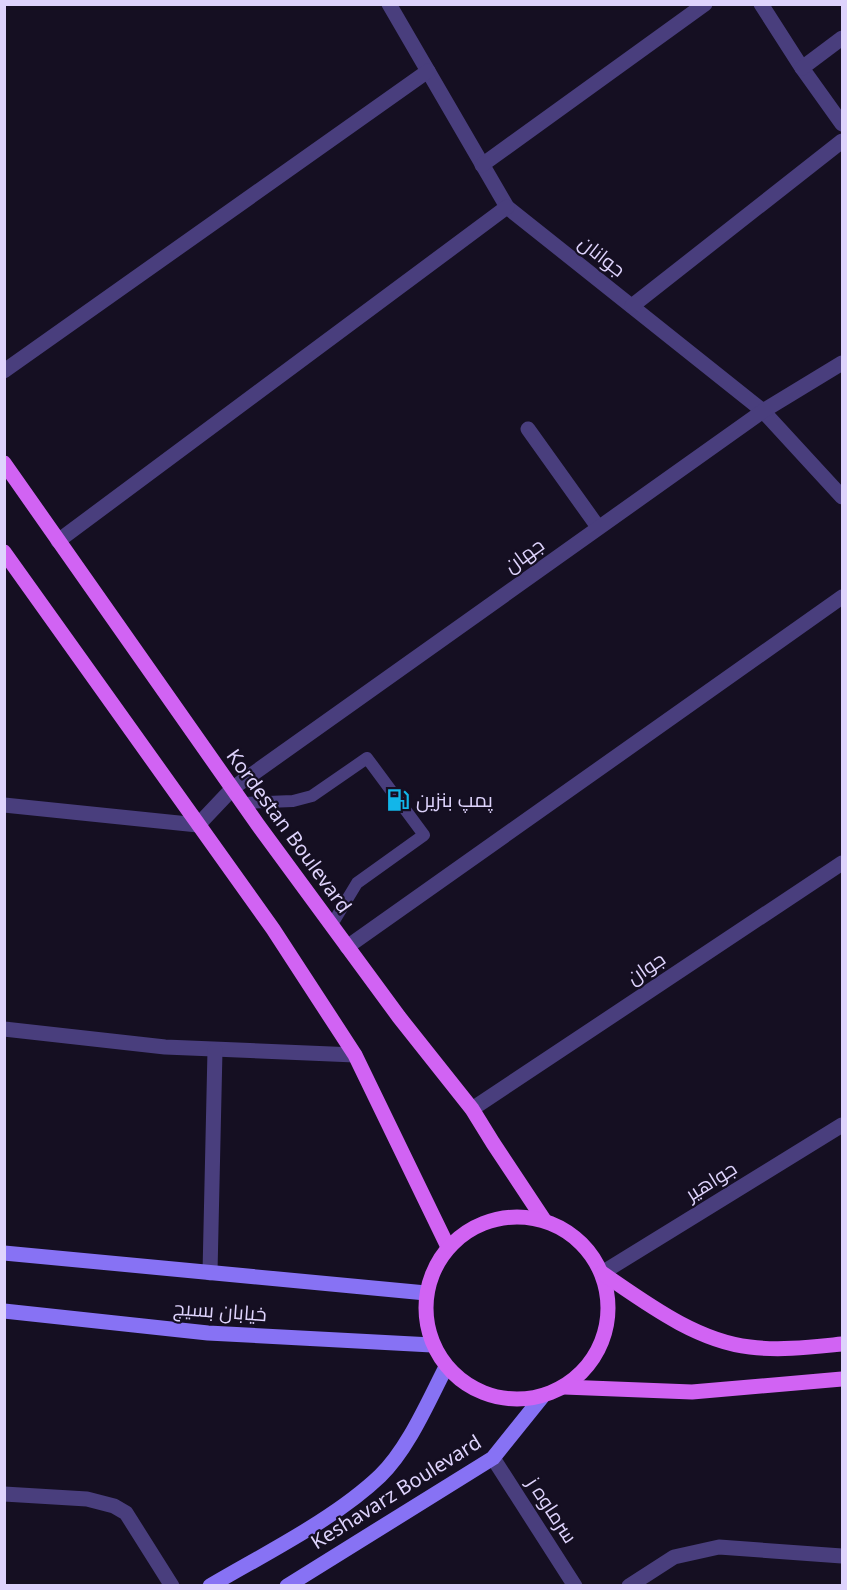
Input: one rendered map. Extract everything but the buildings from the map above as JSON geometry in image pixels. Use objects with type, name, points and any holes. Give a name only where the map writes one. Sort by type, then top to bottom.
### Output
[{"type":"main road","name":"Kordestan Boulevard","points":[[4,463],[191,732],[244,802],[331,926],[399,1017],[472,1108],[544,1220]]},
{"type":"main road","points":[[4,552],[273,929],[355,1055],[448,1247]]},
{"type":"main road","points":[[518,1216],[544,1220],[569,1232],[588,1250],[602,1273],[609,1298],[607,1325],[599,1349],[584,1370],[564,1387],[542,1397],[515,1400],[489,1396],[465,1384],[446,1367],[432,1345],[426,1320],[426,1293],[434,1268],[448,1247],[469,1230],[492,1219],[518,1216]]},
{"type":"main road","name":"خیابان بسیج","points":[[4,1253],[426,1293]]},
{"type":"main road","points":[[602,1273],[647,1304],[700,1334],[749,1347],[798,1348],[843,1344]]},
{"type":"main road","name":"خیابان بسیج","points":[[4,1311],[208,1333],[432,1345]]},
{"type":"main road","name":"Keshavarz Boulevard","points":[[210,1586],[334,1512],[380,1476],[409,1438],[446,1367]]},
{"type":"main road","points":[[564,1387],[692,1392],[843,1379]]},
{"type":"main road","name":"Keshavarz Boulevard","points":[[287,1586],[493,1458],[542,1397]]},
{"type":"street","points":[[482,165],[705,4]]},
{"type":"street","points":[[762,4],[802,68],[843,124]]},
{"type":"street","name":"جوانان","points":[[390,5],[507,207],[763,411],[843,497]]},
{"type":"street","points":[[802,68],[843,38]]},
{"type":"street","points":[[4,371],[428,71]]},
{"type":"street","points":[[632,306],[843,141]]},
{"type":"street","points":[[58,541],[507,207]]},
{"type":"street","name":"جهان","points":[[198,825],[233,788],[763,411],[843,363]]},
{"type":"street","points":[[528,429],[598,527]]},
{"type":"street","points":[[347,947],[843,597]]},
{"type":"street","points":[[4,805],[198,825]]},
{"type":"street","name":"جوان","points":[[472,1108],[843,863]]},
{"type":"street","points":[[4,1029],[165,1047],[355,1055]]},
{"type":"street","points":[[210,1273],[215,1050]]},
{"type":"street","name":"جواهیر","points":[[602,1273],[843,1125]]},
{"type":"street","name":"سرماوه ز","points":[[493,1458],[575,1586]]},
{"type":"street","points":[[4,1494],[87,1498],[114,1506],[126,1514],[172,1586]]},
{"type":"street","points":[[629,1586],[674,1557],[719,1547],[843,1556]]},
{"type":"lane","points":[[244,802],[292,801],[312,796],[367,758],[424,835],[357,883],[331,926]]},
{"type":"place","name":"پمپ بنزین","points":[[398,800]]}]
